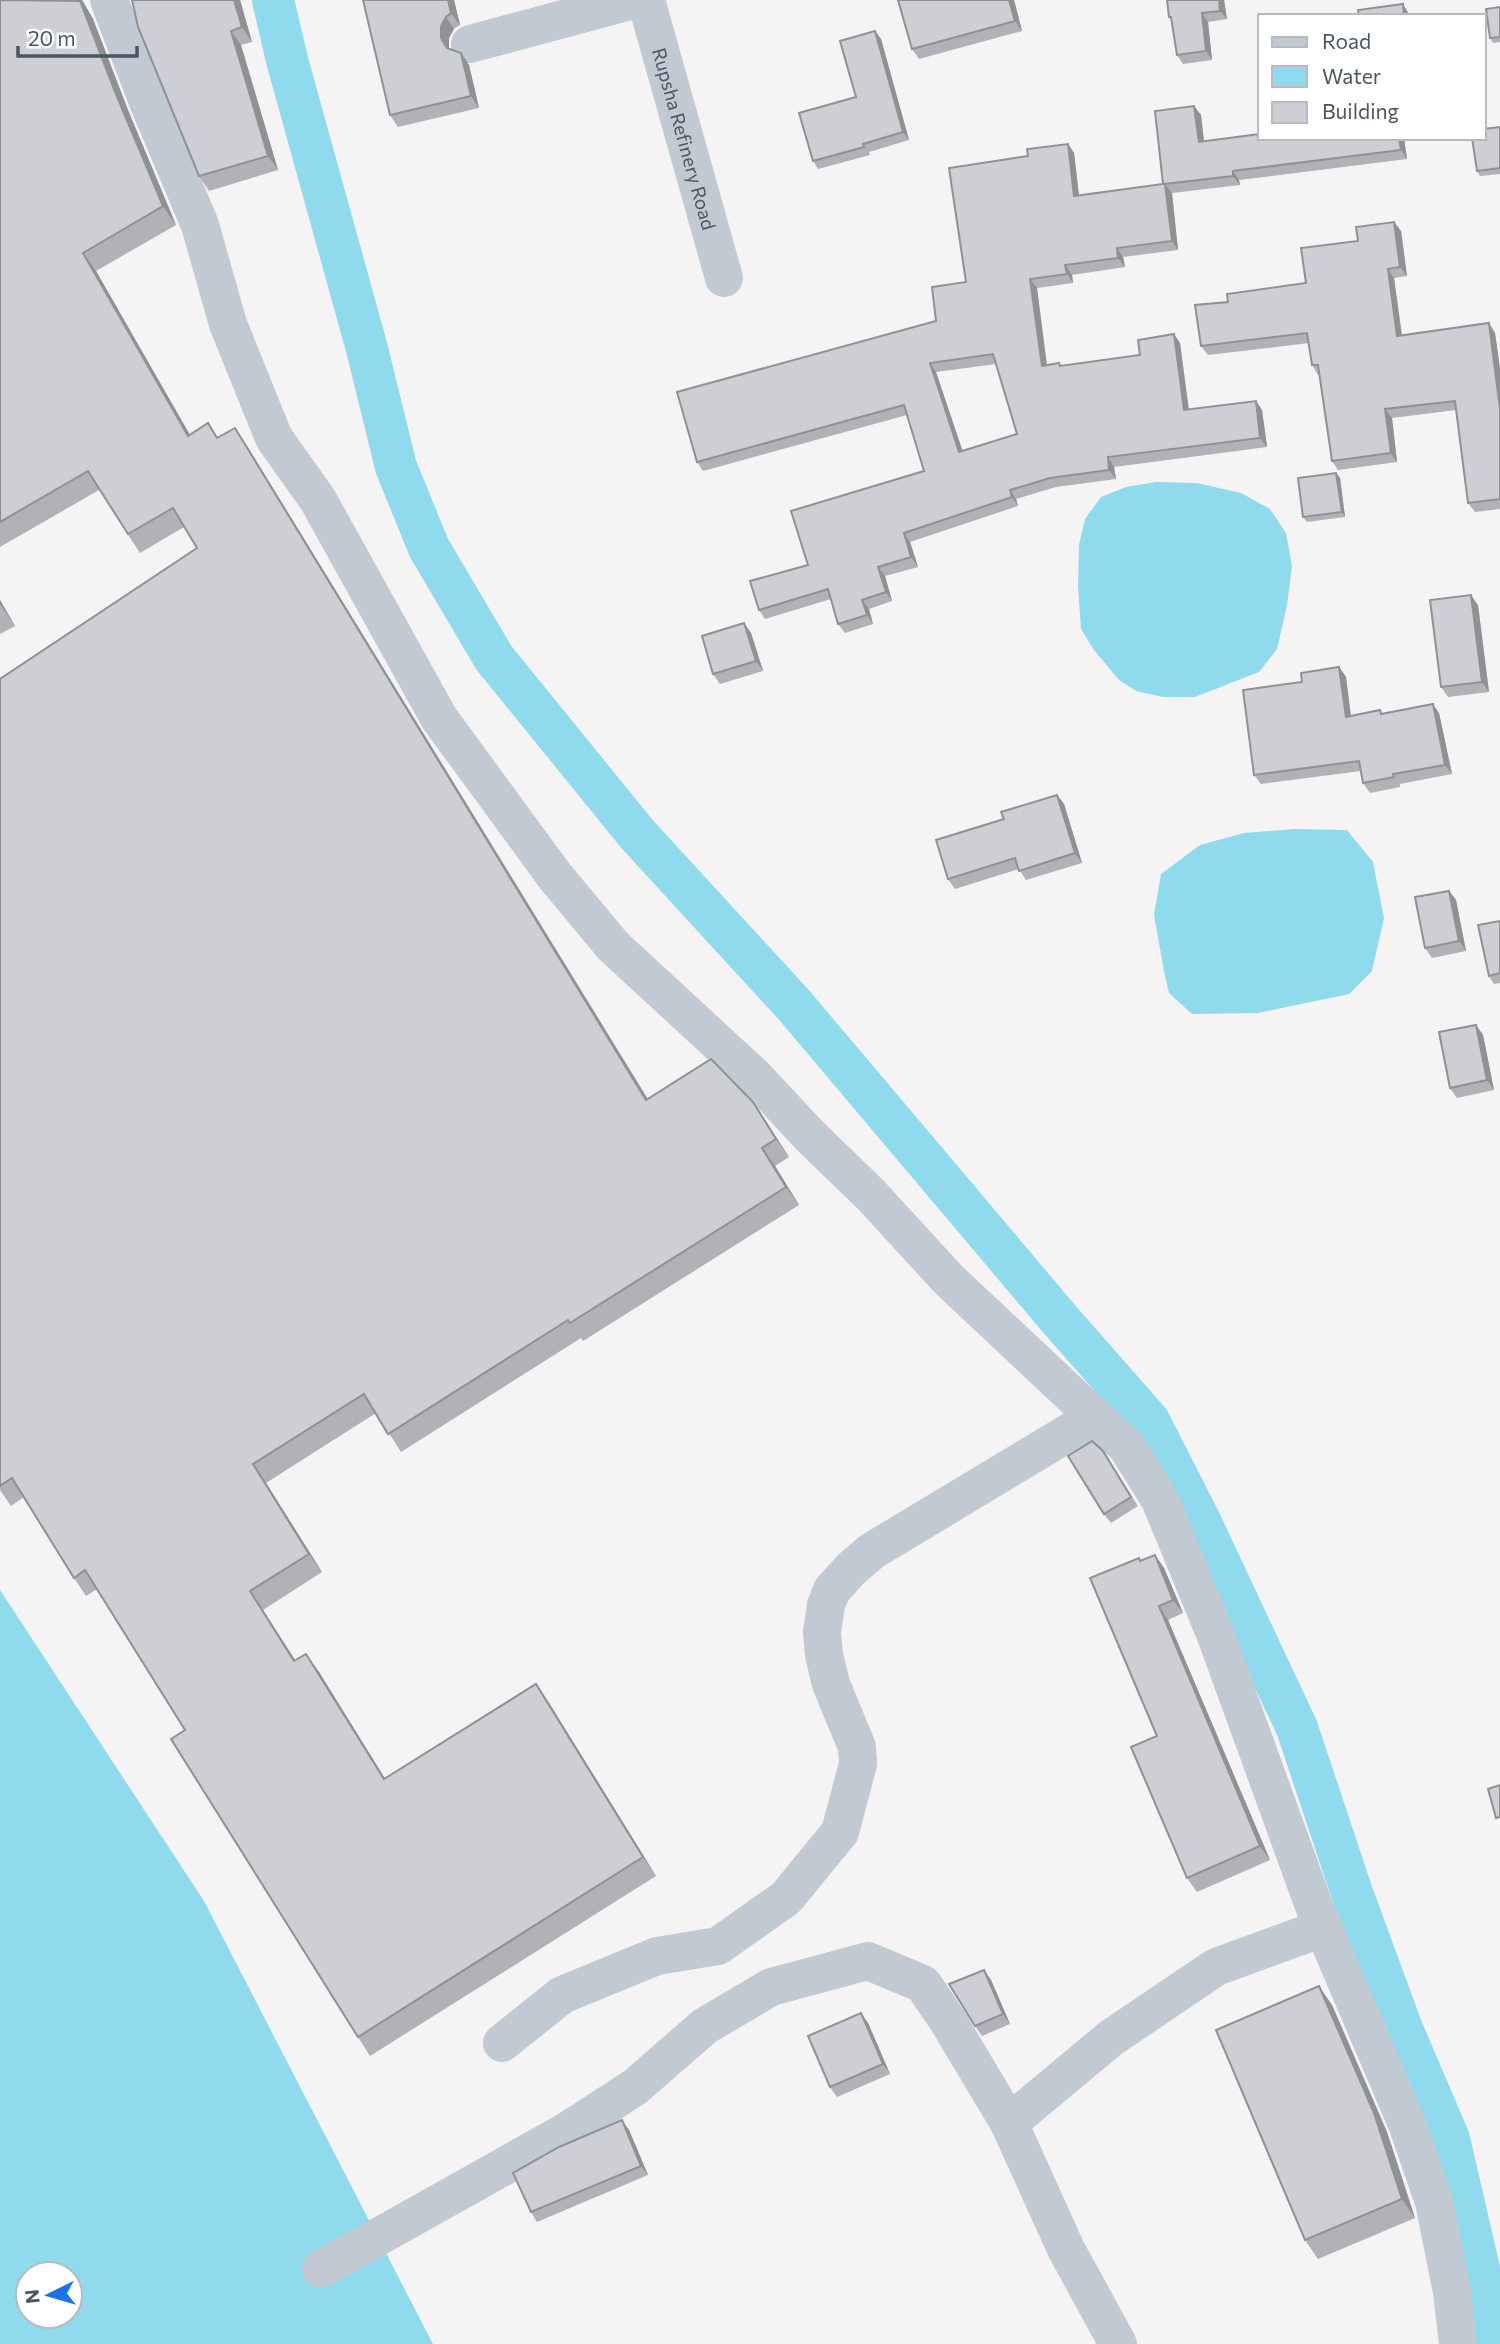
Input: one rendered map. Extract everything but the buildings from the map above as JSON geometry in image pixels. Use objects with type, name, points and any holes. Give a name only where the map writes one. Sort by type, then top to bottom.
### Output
[{"type":"street","points":[[109,0],[200,225],[228,324],[274,438],[318,500],[439,718],[554,875],[613,946],[755,1077],[810,1136],[871,1195],[949,1280],[1093,1418],[1127,1447],[1160,1500],[1216,1636],[1322,1927],[1407,2124],[1434,2202],[1452,2292],[1458,2344]]},
{"type":"street","points":[[470,44],[634,0]]},
{"type":"street","name":"Rupsha Refinery Road","points":[[646,0],[723,278]]},
{"type":"street","points":[[502,2043],[562,1995],[657,1956],[718,1946],[786,1898],[841,1832],[858,1764],[857,1747],[831,1684],[824,1655],[822,1632],[826,1605],[832,1590],[851,1569],[872,1552],[1093,1418]]},
{"type":"street","points":[[1009,2123],[1111,2038],[1216,1967],[1322,1927]]},
{"type":"street","points":[[321,2269],[567,2131],[635,2087],[705,2026],[771,1987],[867,1961],[923,1984],[948,2021],[1009,2123],[1066,2249],[1118,2344]]},
{"type":"water","points":[[1156,482],[1197,483],[1241,493],[1270,509],[1286,533],[1292,566],[1277,649],[1259,672],[1195,697],[1163,697],[1136,691],[1119,680],[1094,650],[1081,629],[1079,545],[1085,519],[1101,497],[1126,487]]},
{"type":"water","points":[[1294,829],[1347,830],[1373,862],[1384,918],[1372,971],[1349,994],[1258,1013],[1192,1014],[1169,993],[1164,971],[1154,915],[1161,874],[1200,845],[1244,833]]},
{"type":"water","points":[[0,1590],[204,1901],[433,2344],[0,2344]]},
{"type":"waterway","points":[[273,0],[396,467],[429,548],[494,658],[637,834],[794,1005],[1149,1421],[1199,1519],[1297,1728],[1352,1893],[1402,2029],[1449,2139],[1485,2295],[1492,2344]]}]
